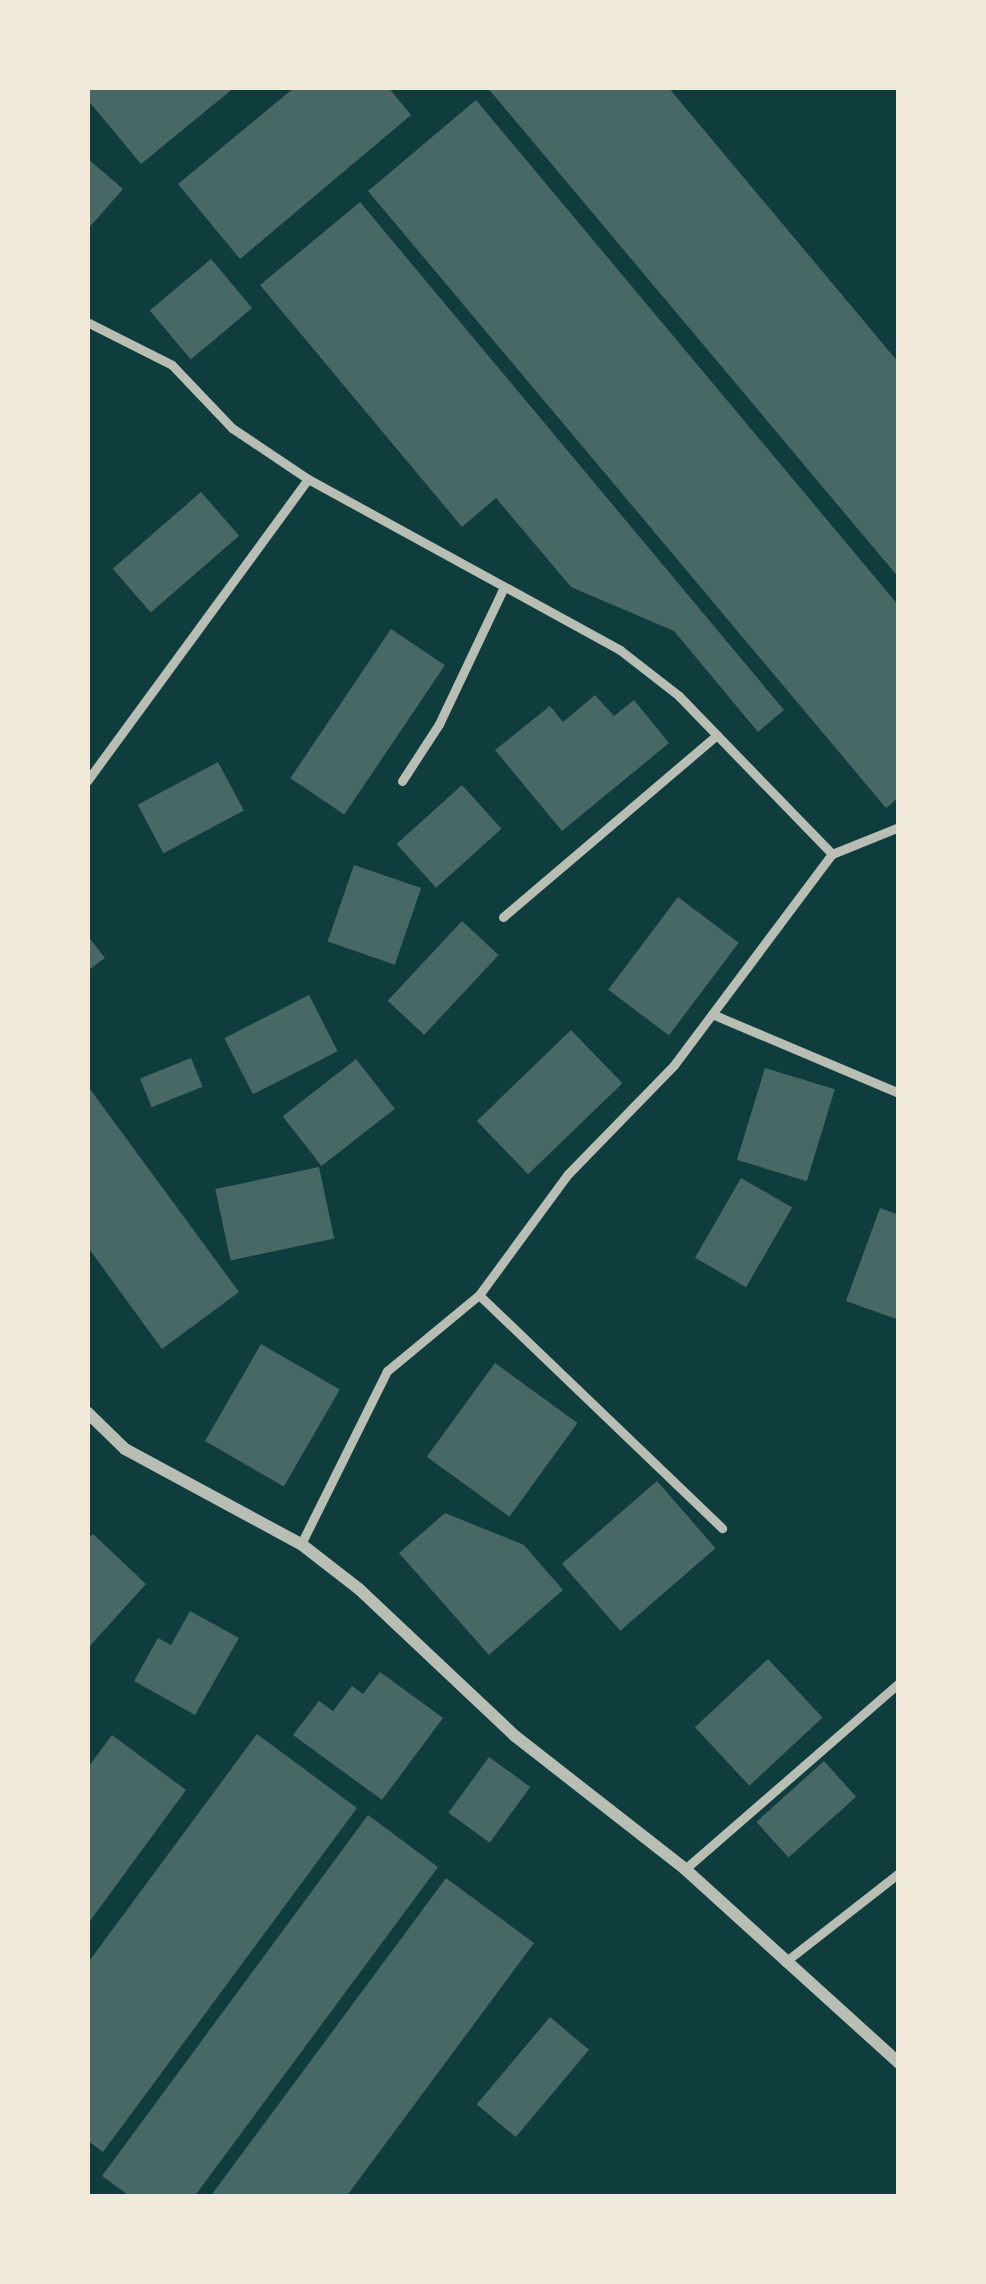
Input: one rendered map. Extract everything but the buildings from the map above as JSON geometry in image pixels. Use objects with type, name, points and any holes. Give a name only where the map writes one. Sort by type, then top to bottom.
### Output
[{"type":"street","points":[[87,1412],[125,1449],[301,1544],[515,1736],[685,1869],[899,2063]]},
{"type":"lane","points":[[87,322],[172,365],[232,428],[308,479],[620,650],[716,735],[832,854]]},
{"type":"lane","points":[[87,781],[308,479]]},
{"type":"lane","points":[[402,781],[439,724],[504,587]]},
{"type":"lane","points":[[502,917],[716,735]]},
{"type":"lane","points":[[301,1544],[387,1371],[478,1295],[568,1174],[674,1065],[832,854],[899,826]]},
{"type":"lane","points":[[712,1014],[899,1093]]},
{"type":"lane","points":[[478,1295],[722,1528]]},
{"type":"lane","points":[[685,1869],[899,1683]]},
{"type":"lane","points":[[785,1962],[899,1873]]}]
